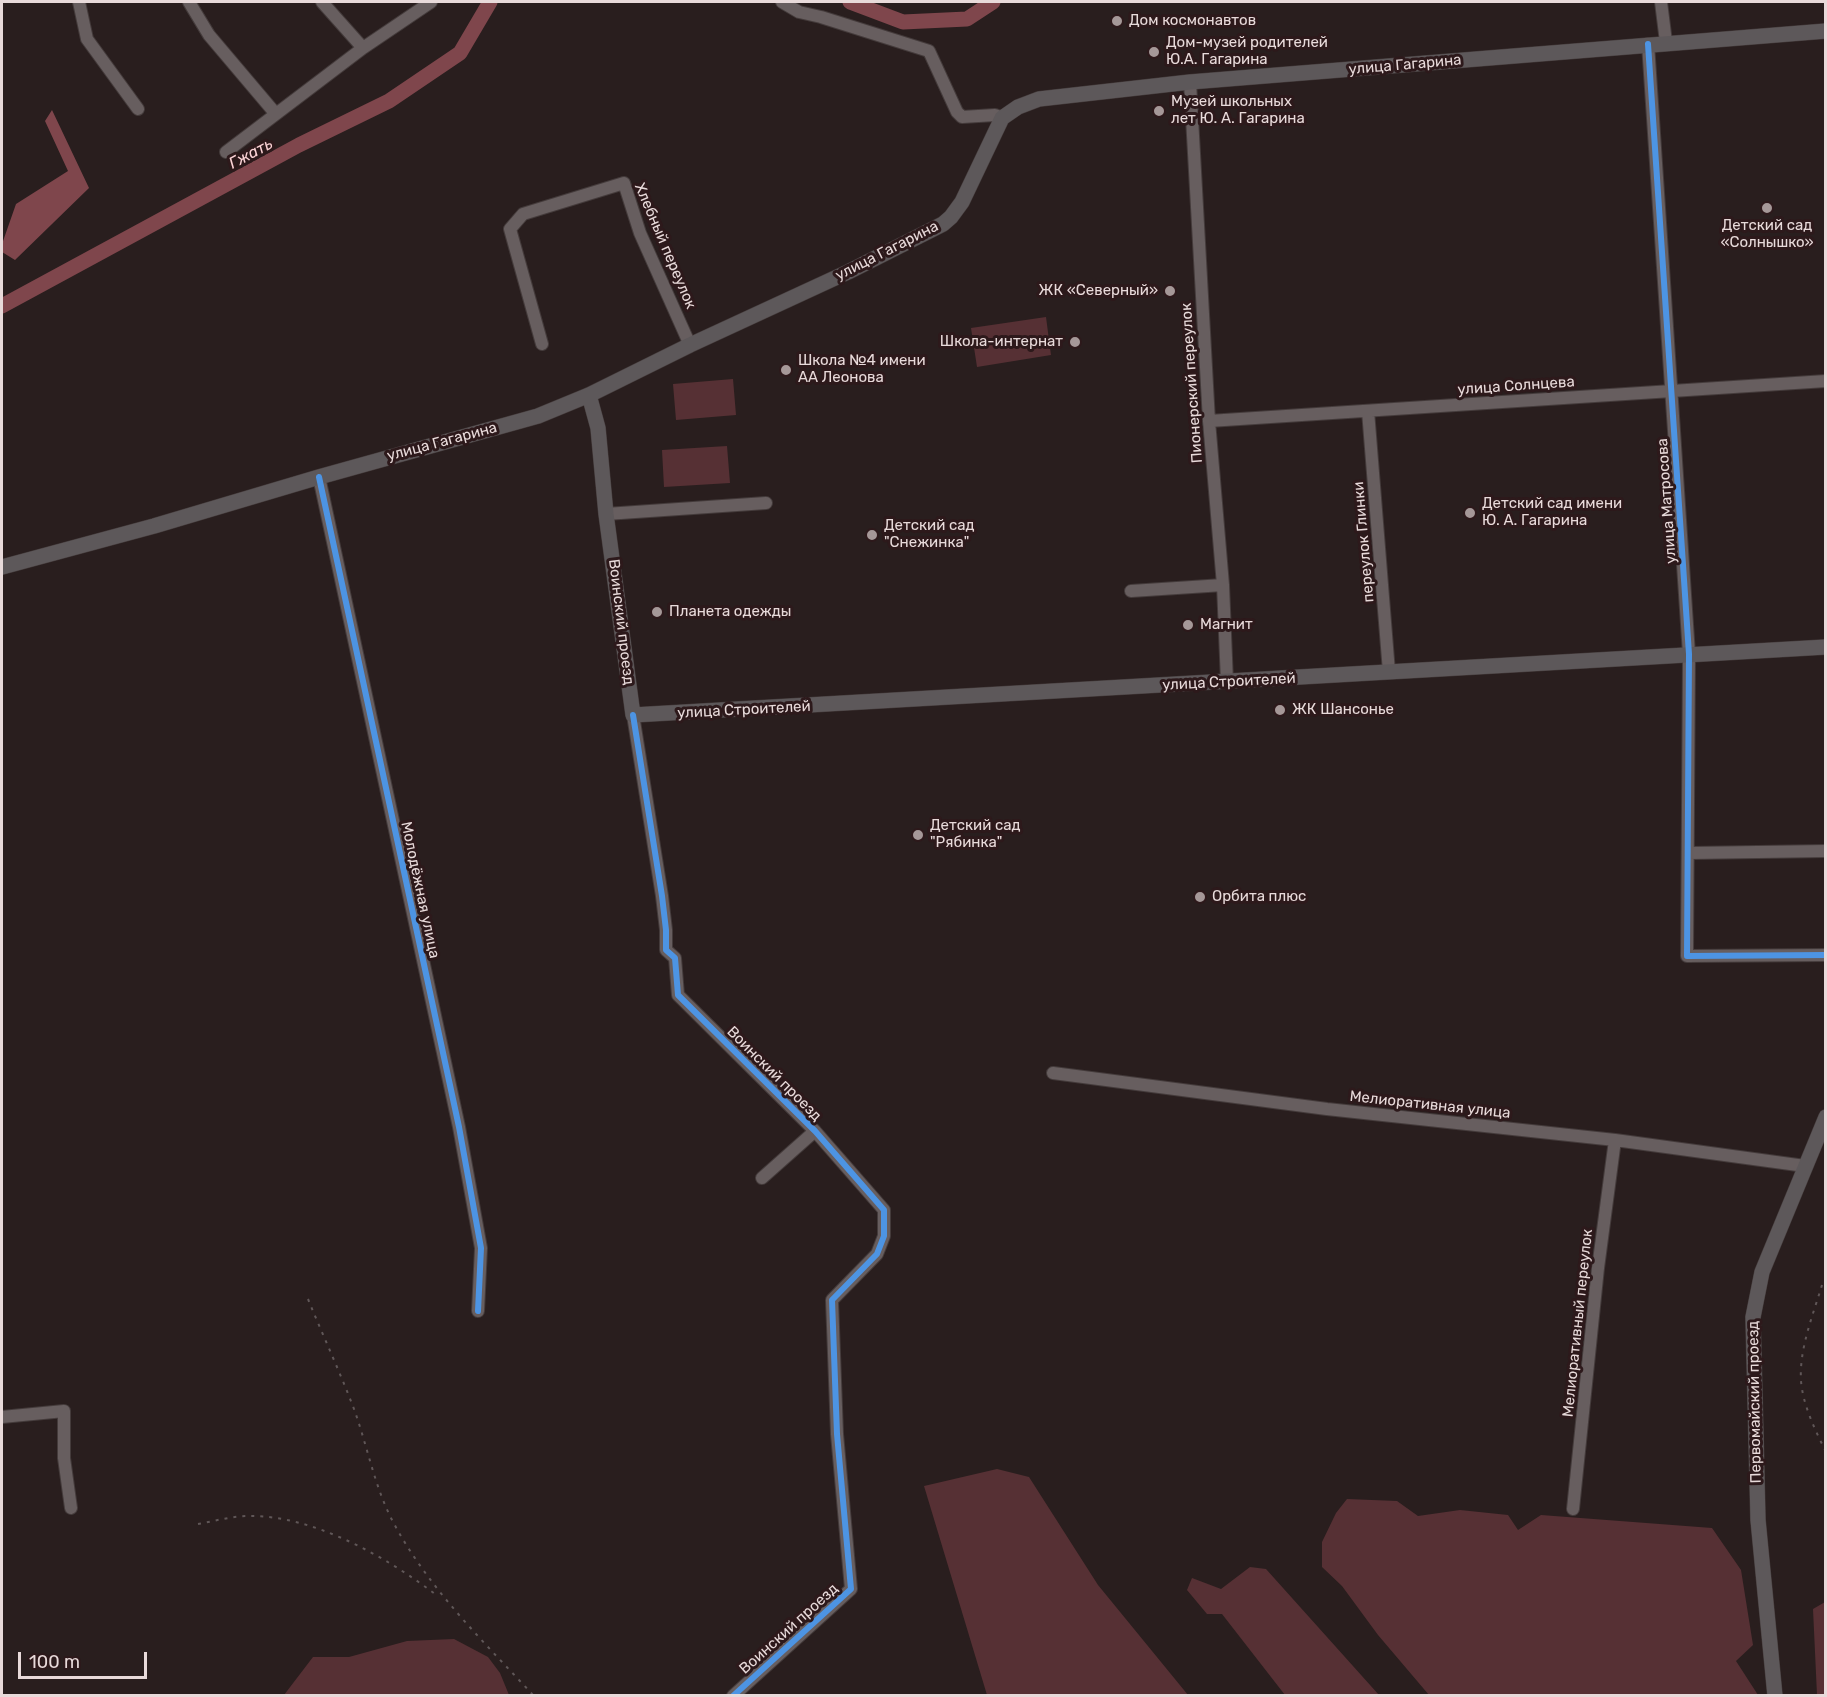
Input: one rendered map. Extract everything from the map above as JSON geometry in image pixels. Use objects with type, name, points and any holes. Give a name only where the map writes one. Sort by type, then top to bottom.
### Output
[{"type":"main road","name":"улица Гагарина","points":[[2,567],[538,416],[589,395],[690,345],[848,272],[943,224],[962,202],[1002,118],[1018,107],[1039,99],[1190,82],[1666,42],[1826,31]]},
{"type":"main road","name":"Воинский проезд","points":[[589,395],[598,428],[606,514],[633,716]]},
{"type":"main road","name":"улица Строителей","points":[[633,716],[1826,647]]},
{"type":"main road","name":"Первомайский проезд","points":[[1775,1695],[1758,1520],[1753,1317],[1762,1272],[1826,1117]]},
{"type":"street","points":[[79,2],[87,39],[138,109]]},
{"type":"street","points":[[189,2],[209,35],[275,113]]},
{"type":"street","points":[[322,2],[363,48]]},
{"type":"street","points":[[226,152],[363,48],[431,2]]},
{"type":"street","points":[[782,2],[799,12],[929,51],[957,112],[962,117],[995,115],[1002,118]]},
{"type":"street","points":[[1661,2],[1666,42]]},
{"type":"street","name":"улица Матросова","points":[[1648,44],[1689,654],[1687,956],[1826,955]]},
{"type":"street","name":"Пионерский переулок","points":[[1190,82],[1209,421],[1227,682]]},
{"type":"street","name":"Хлебный переулок","points":[[542,344],[510,229],[523,214],[624,183],[640,233],[690,345]]},
{"type":"street","name":"улица Солнцева","points":[[1209,421],[1826,381]]},
{"type":"street","name":"переулок Глинки","points":[[1368,411],[1389,672]]},
{"type":"street","name":"Молодёжная улица","points":[[318,477],[459,1127],[481,1248],[478,1311]]},
{"type":"street","points":[[606,514],[766,503]]},
{"type":"street","points":[[1131,591],[1222,585]]},
{"type":"street","name":"Воинский проезд","points":[[633,716],[662,896],[666,950],[675,958],[678,995],[815,1131],[884,1210],[884,1236],[877,1254],[832,1300],[837,1434],[851,1589],[733,1695]]},
{"type":"street","points":[[1689,853],[1826,851]]},
{"type":"street","name":"Мелиоративная улица","points":[[1053,1073],[1328,1108],[1615,1140],[1805,1166]]},
{"type":"street","points":[[762,1178],[815,1131]]},
{"type":"street","name":"Мелиоративный переулок","points":[[1573,1509],[1597,1280],[1615,1140]]},
{"type":"street","points":[[2,1417],[64,1411],[64,1458],[70,1508]]},
{"type":"shaded area","points":[[52,110],[89,188],[15,260],[2,252],[2,244],[16,204],[68,171],[45,121]]},
{"type":"shaded area","points":[[1046,317],[1051,355],[977,367],[971,328]]},
{"type":"shaded area","points":[[733,379],[736,415],[676,420],[673,384]]},
{"type":"shaded area","points":[[727,446],[730,483],[664,487],[662,450]]},
{"type":"shaded area","points":[[997,1469],[1029,1477],[1098,1585],[1188,1695],[987,1695],[924,1486]]},
{"type":"shaded area","points":[[1347,1499],[1397,1501],[1418,1516],[1460,1510],[1508,1515],[1518,1530],[1541,1515],[1712,1528],[1741,1570],[1753,1645],[1736,1661],[1758,1695],[1429,1695],[1378,1635],[1342,1586],[1322,1567],[1322,1542],[1336,1513]]},
{"type":"shaded area","points":[[1250,1567],[1266,1569],[1379,1695],[1285,1695],[1222,1614],[1207,1614],[1187,1590],[1192,1578],[1221,1589]]},
{"type":"shaded area","points":[[1825,1602],[1825,1695],[1817,1695],[1813,1609]]},
{"type":"shaded area","points":[[454,1639],[488,1657],[500,1673],[509,1695],[284,1695],[313,1657],[349,1657],[407,1641]]},
{"type":"waterway","name":"Гжать","points":[[2,306],[299,145],[389,101],[460,53],[490,2]]},
{"type":"waterway","name":"Гжать","points":[[850,2],[903,22],[967,19],[993,2]]},
{"type":"railway","points":[[1822,1285],[1804,1344],[1801,1381],[1807,1408],[1826,1452]]},
{"type":"railway","points":[[308,1299],[354,1409],[385,1505],[405,1543],[456,1612],[534,1696]]},
{"type":"railway","points":[[198,1524],[249,1516],[298,1522],[347,1540],[371,1552],[435,1594]]},
{"type":"cycle path","points":[[1648,44],[1689,654],[1687,956],[1826,955]]},
{"type":"cycle path","points":[[319,477],[459,1127],[481,1248],[478,1311]]},
{"type":"cycle path","points":[[633,715],[662,896],[666,950],[675,958],[678,995],[815,1131],[884,1210],[884,1236],[877,1254],[832,1300],[837,1434],[851,1589],[733,1696]]},
{"type":"place","name":"Дом космонавтов","points":[[1117,21]]},
{"type":"place","name":"Дом-музей родителей Ю.А. Гагарина","points":[[1154,52]]},
{"type":"place","name":"Музей школьных лет Ю. А. Гагарина","points":[[1159,111]]},
{"type":"place","name":"Детский сад «Солнышко»","points":[[1767,208]]},
{"type":"place","name":"ЖК «Северный»","points":[[1170,291]]},
{"type":"place","name":"Школа-интернат","points":[[1075,342]]},
{"type":"place","name":"Школа №4 имени АА Леонова","points":[[786,370]]},
{"type":"place","name":"Детский сад имени Ю. А. Гагарина","points":[[1470,513]]},
{"type":"place","name":"Детский сад \"Снежинка\"","points":[[872,535]]},
{"type":"place","name":"Планета одежды","points":[[657,612]]},
{"type":"place","name":"Магнит","points":[[1188,625]]},
{"type":"place","name":"ЖК Шансонье","points":[[1280,710]]},
{"type":"place","name":"Детский сад \"Рябинка\"","points":[[918,835]]},
{"type":"place","name":"Орбита плюс","points":[[1200,897]]}]
